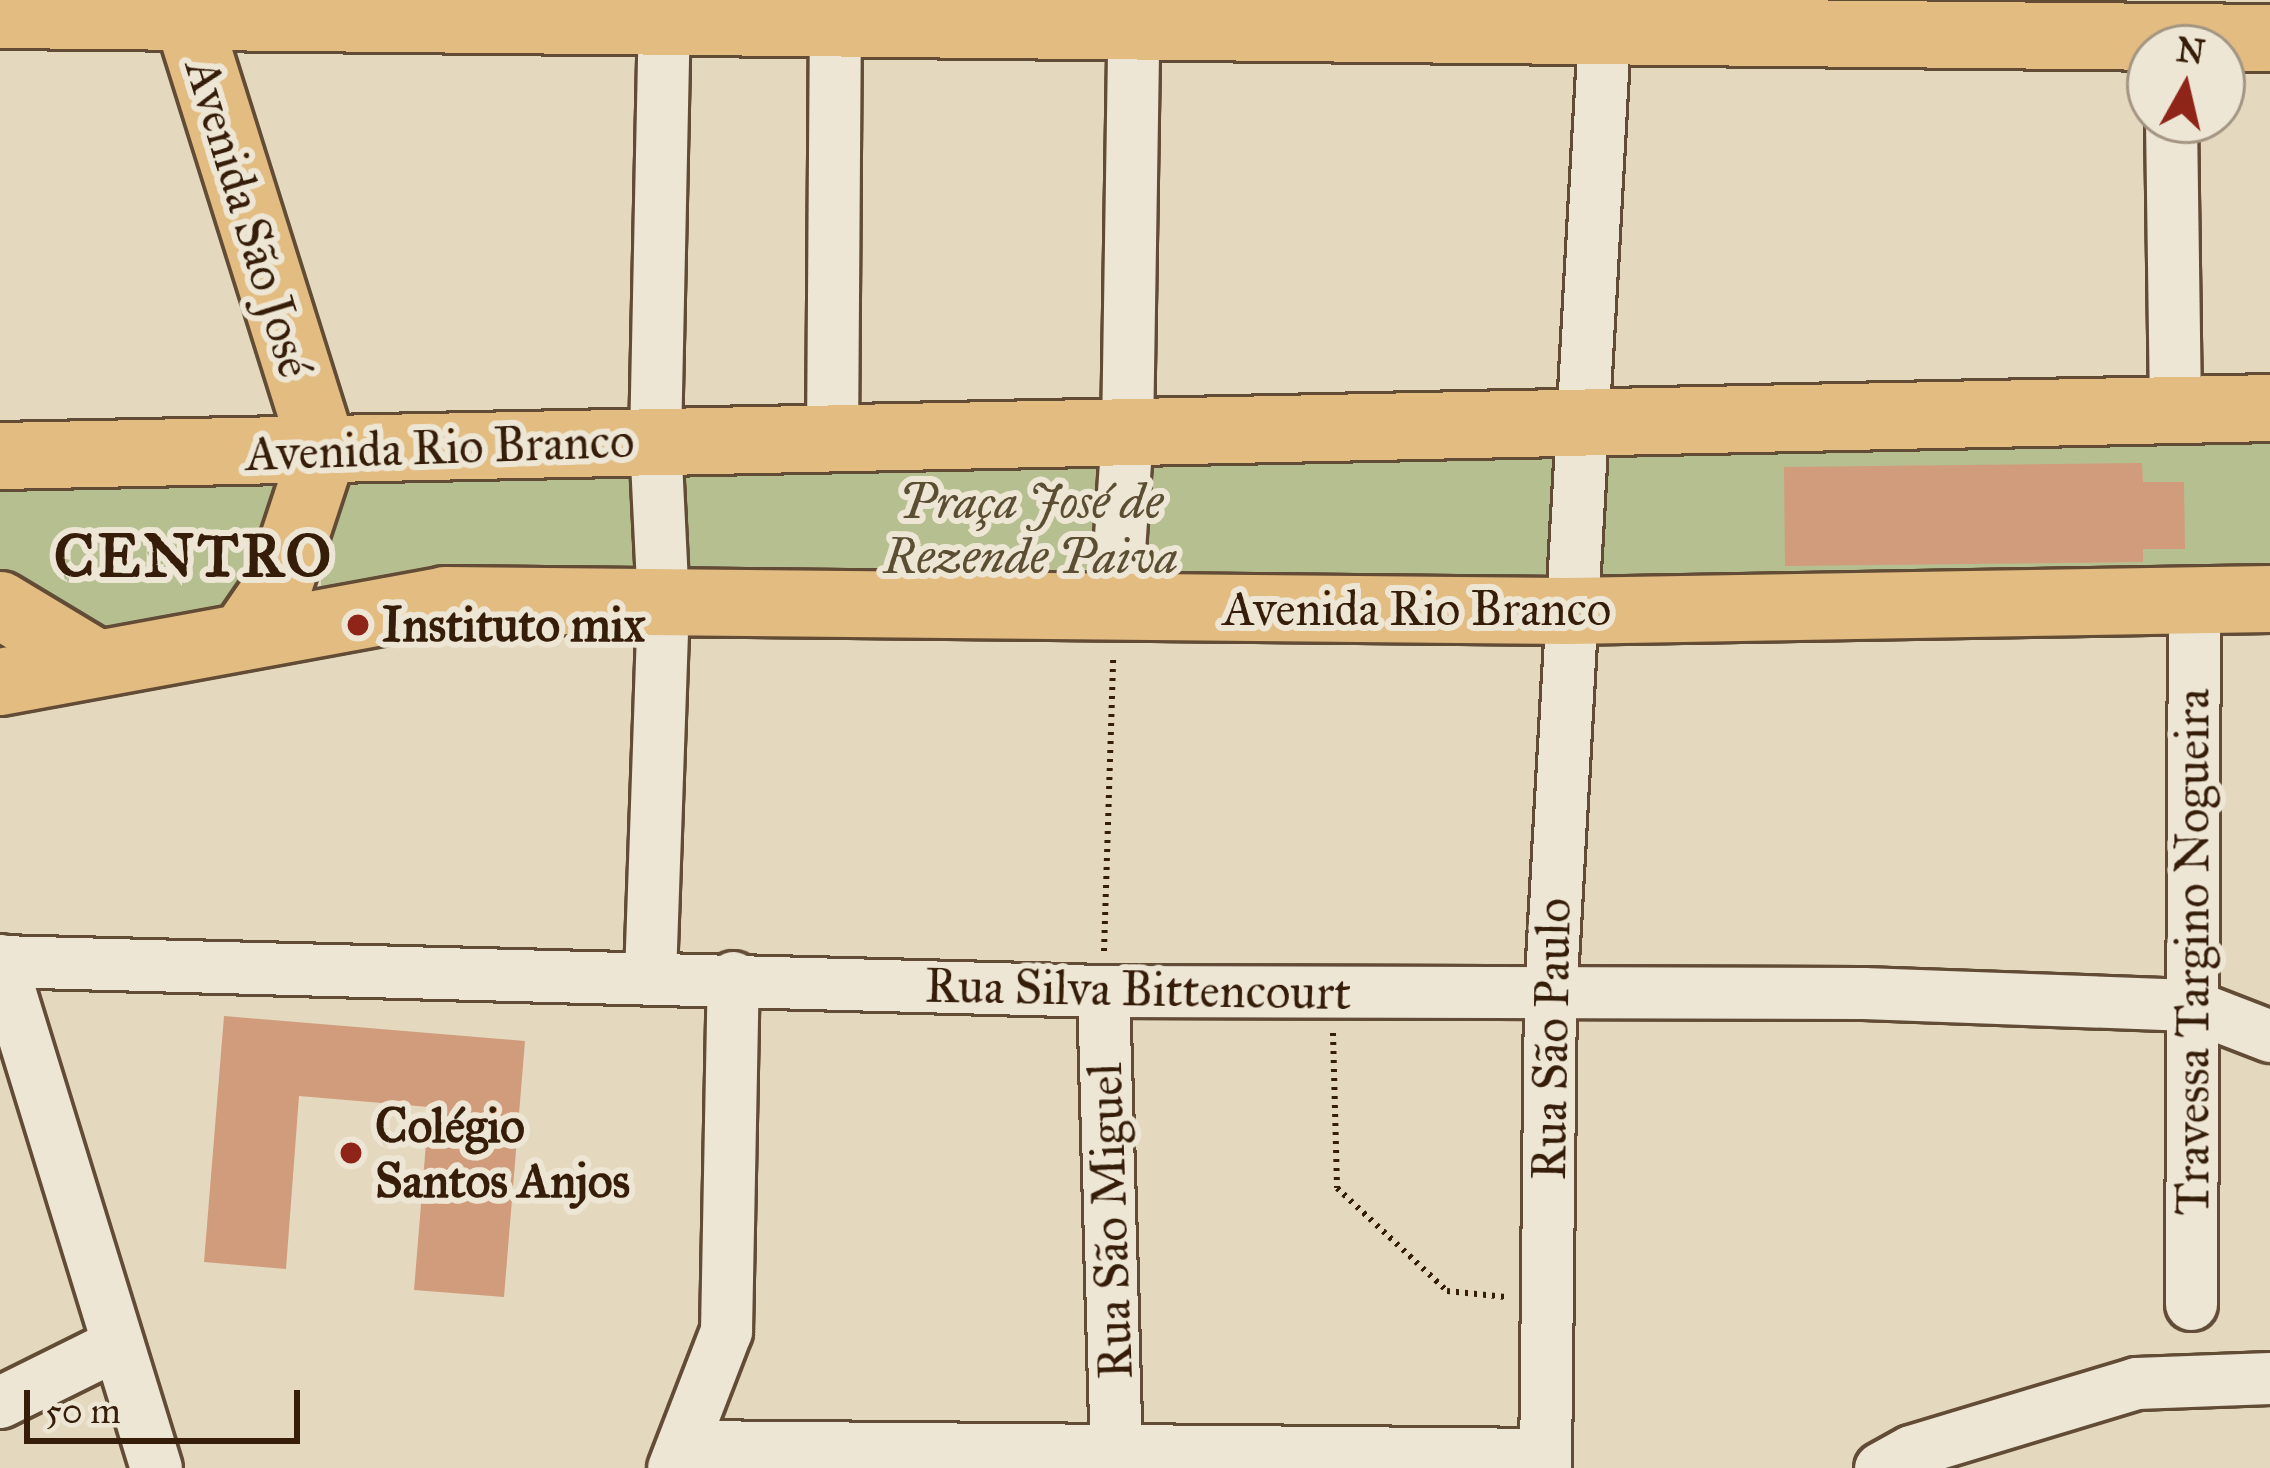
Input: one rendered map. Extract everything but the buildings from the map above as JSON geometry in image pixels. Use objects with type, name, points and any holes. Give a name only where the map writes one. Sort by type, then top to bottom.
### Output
[{"type":"main road","points":[[0,16],[184,8],[836,25],[962,13],[1134,13],[1947,18],[2126,26]]},
{"type":"main road","name":"Avenida São José","points":[[184,8],[322,451]]},
{"type":"main road","name":"Avenida Rio Branco","points":[[0,456],[1127,435],[1582,418],[2270,408]]},
{"type":"main road","points":[[246,634],[287,565],[322,451]]},
{"type":"main road","name":"Avenida Rio Branco","points":[[0,682],[93,661],[445,600],[1568,611],[2270,599]]},
{"type":"main road","points":[[0,604],[93,661]]},
{"type":"street","points":[[1115,609],[1127,435],[1134,13]]},
{"type":"street","points":[[1582,418],[1606,17]]},
{"type":"street","points":[[650,976],[663,604],[655,441],[664,23]]},
{"type":"street","points":[[832,441],[836,25]]},
{"type":"street","points":[[2171,144],[2175,410]]},
{"type":"street","name":"Rua São Paulo","points":[[1545,1461],[1550,996],[1582,418]]},
{"type":"street","name":"Travessa Targino Nogueira","points":[[2191,1304],[2194,600]]},
{"type":"street","points":[[0,961],[156,1468]]},
{"type":"street","name":"Rua Silva Bittencourt","points":[[0,961],[734,977],[1103,991],[1550,996],[1863,993],[2190,1005],[2270,1036]]},
{"type":"street","points":[[734,977],[726,1331],[679,1457],[1545,1461]]},
{"type":"street","name":"Rua São Miguel","points":[[1103,991],[1117,1459]]},
{"type":"street","points":[[0,1402],[117,1345]]},
{"type":"street","points":[[1880,1468],[2136,1383],[2270,1378]]},
{"type":"path","points":[[1103,991],[1115,609]]},
{"type":"path","points":[[1332,993],[1337,1188],[1447,1291],[1546,1302]]},
{"type":"green space","points":[[1597,441],[2270,441],[2270,586],[1597,586]]},
{"type":"green space","name":"Praça José de Rezende Paiva","points":[[1527,445],[1564,459],[1552,599],[1125,600],[1126,498],[1159,452]]},
{"type":"green space","name":"Praça José de Rezende Paiva","points":[[321,455],[1098,455],[1098,601],[321,601]]},
{"type":"green space","points":[[297,468],[271,601],[0,675],[0,475]]},
{"type":"place","name":"Instituto mix","points":[[358,625]]},
{"type":"place","name":"Colégio Santos Anjos","points":[[351,1153]]},
{"type":"district","name":"CENTRO","points":[[194,555]]}]
